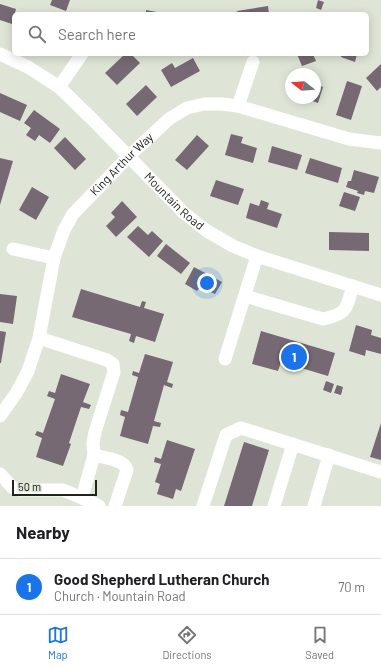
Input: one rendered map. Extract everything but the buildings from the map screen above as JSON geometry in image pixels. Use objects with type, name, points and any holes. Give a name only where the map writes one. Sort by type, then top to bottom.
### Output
[{"type":"street","name":"Mountain Road","points":[[0,54],[28,67],[58,87],[184,213],[207,231],[233,246],[257,256],[381,295]]},
{"type":"street","points":[[58,87],[81,56]]},
{"type":"street","points":[[238,106],[253,62]]},
{"type":"street","name":"King Arthur Way","points":[[0,416],[18,392],[28,371],[39,338],[54,258],[64,230],[73,214],[128,156],[169,119],[187,108],[204,104],[222,104],[238,106],[349,139],[381,143]]},
{"type":"street","points":[[13,248],[54,258]]},
{"type":"street","points":[[225,359],[257,256]]},
{"type":"street","points":[[245,296],[323,319],[336,316],[345,310],[353,286]]},
{"type":"street","points":[[39,338],[108,360],[113,364],[114,372],[94,432],[94,455],[82,498]]},
{"type":"street","points":[[203,506],[226,435],[241,428],[381,472]]},
{"type":"street","points":[[274,506],[293,444]]},
{"type":"street","points":[[94,455],[122,463],[128,470],[115,506]]},
{"type":"street","points":[[314,506],[329,455]]},
{"type":"street","points":[[0,474],[12,487],[19,490],[63,490],[99,506]]},
{"type":"place","name":"Good Shepherd Lutheran Church","points":[[294,357]]}]
